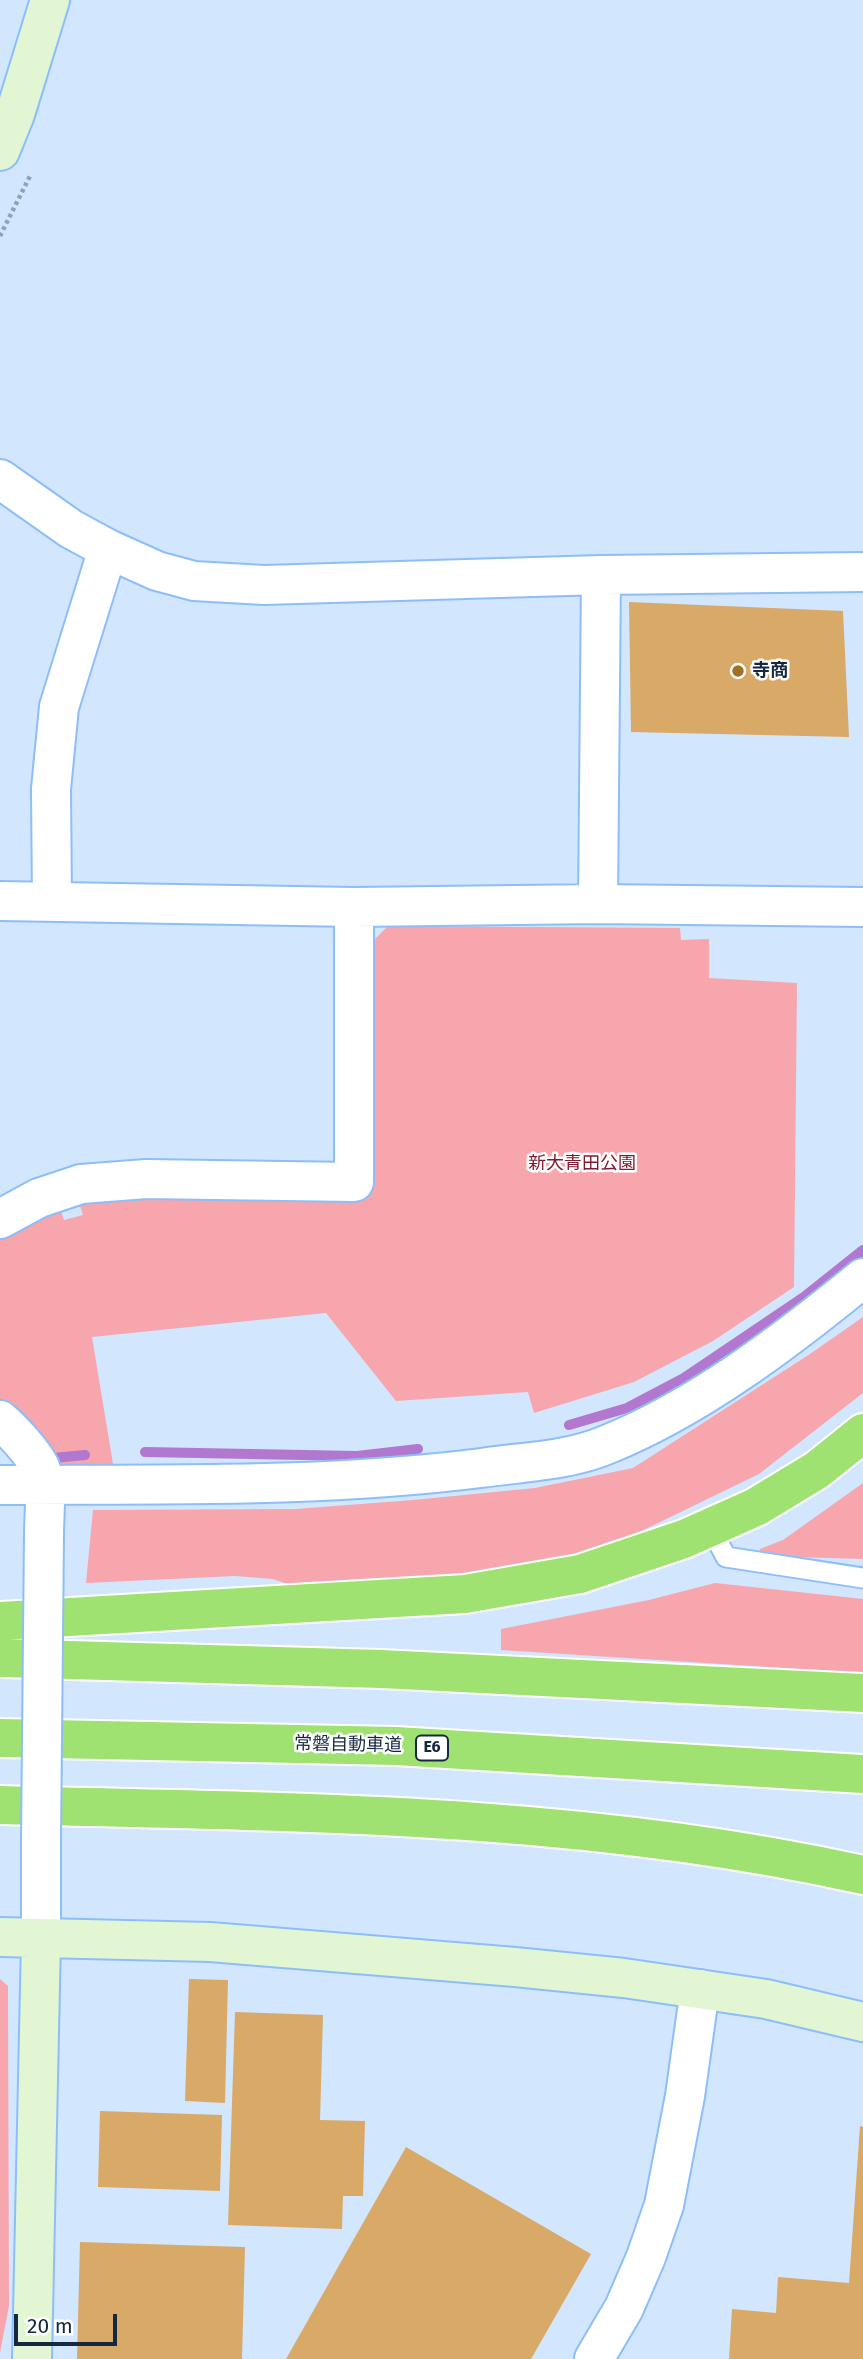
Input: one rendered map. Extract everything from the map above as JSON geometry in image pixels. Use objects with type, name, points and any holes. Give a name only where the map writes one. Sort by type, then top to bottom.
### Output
[{"type":"highway","points":[[0,1621],[465,1594],[580,1573],[684,1539],[756,1507],[817,1470],[863,1433]]},
{"type":"highway","points":[[0,1658],[381,1669],[863,1693]]},
{"type":"highway","name":"常磐自動車道","points":[[0,1738],[397,1746],[863,1774]]},
{"type":"highway","points":[[0,1805],[441,1819],[583,1831],[725,1850],[863,1875]]},
{"type":"street","points":[[0,151],[15,114],[50,0]]},
{"type":"street","points":[[0,479],[71,529],[108,549],[157,571],[194,581],[264,585],[601,575],[863,572]]},
{"type":"street","points":[[52,901],[51,789],[59,707],[108,549]]},
{"type":"street","points":[[598,904],[601,575]]},
{"type":"street","points":[[0,901],[354,907],[598,904],[863,907]]},
{"type":"street","points":[[0,1219],[39,1198],[81,1184],[146,1179],[354,1182],[354,907]]},
{"type":"street","points":[[0,1485],[319,1483],[458,1471],[550,1459],[603,1446],[681,1408],[743,1367],[863,1278]]},
{"type":"street","points":[[0,1420],[40,1467],[43,1484],[41,1938],[32,2359]]},
{"type":"street","points":[[0,1937],[252,1946],[515,1966],[766,1999],[863,2022]]},
{"type":"street","points":[[594,2359],[624,2308],[646,2258],[664,2205],[700,1989]]},
{"type":"lane","points":[[710,1527],[726,1557],[863,1578]]},
{"type":"green space","name":"新大青田公園","points":[[388,926],[680,928],[681,940],[709,939],[709,978],[797,983],[794,1287],[713,1341],[634,1382],[534,1413],[528,1392],[396,1401],[326,1313],[92,1337],[114,1470],[63,1468],[42,1452],[0,1402],[0,1234],[60,1208],[64,1220],[83,1215],[79,1203],[123,1198],[368,1197],[369,945]]},
{"type":"green space","points":[[863,1317],[863,1393],[759,1474],[588,1557],[500,1579],[311,1592],[273,1579],[235,1576],[86,1583],[93,1510],[296,1509],[413,1500],[535,1488],[633,1468]]},
{"type":"green space","points":[[863,1483],[863,1559],[760,1556],[760,1549],[783,1540]]},
{"type":"green space","points":[[715,1583],[863,1599],[863,1673],[501,1650],[501,1629],[649,1600]]},
{"type":"green space","points":[[0,1979],[8,1986],[9,2306],[0,2353]]},
{"type":"building","name":"寺商","points":[[629,602],[843,611],[849,737],[631,732]]},
{"type":"building","points":[[189,1979],[228,1980],[225,2103],[185,2101]]},
{"type":"building","points":[[235,2012],[323,2015],[320,2120],[365,2121],[363,2196],[343,2196],[342,2229],[228,2225]]},
{"type":"building","points":[[100,2111],[222,2115],[220,2191],[98,2187]]},
{"type":"building","points":[[860,2126],[863,2127],[863,2359],[729,2359],[732,2309],[776,2313],[778,2277],[849,2283]]},
{"type":"building","points":[[406,2147],[591,2254],[531,2359],[286,2359]]},
{"type":"building","points":[[80,2242],[245,2247],[242,2359],[77,2359]]},
{"type":"waterway","points":[[569,1425],[627,1408],[684,1378],[804,1297],[863,1250]]},
{"type":"waterway","points":[[145,1452],[357,1456],[418,1449]]},
{"type":"waterway","points":[[53,1458],[85,1455]]},
{"type":"place","name":"寺商","points":[[738,671]]}]
